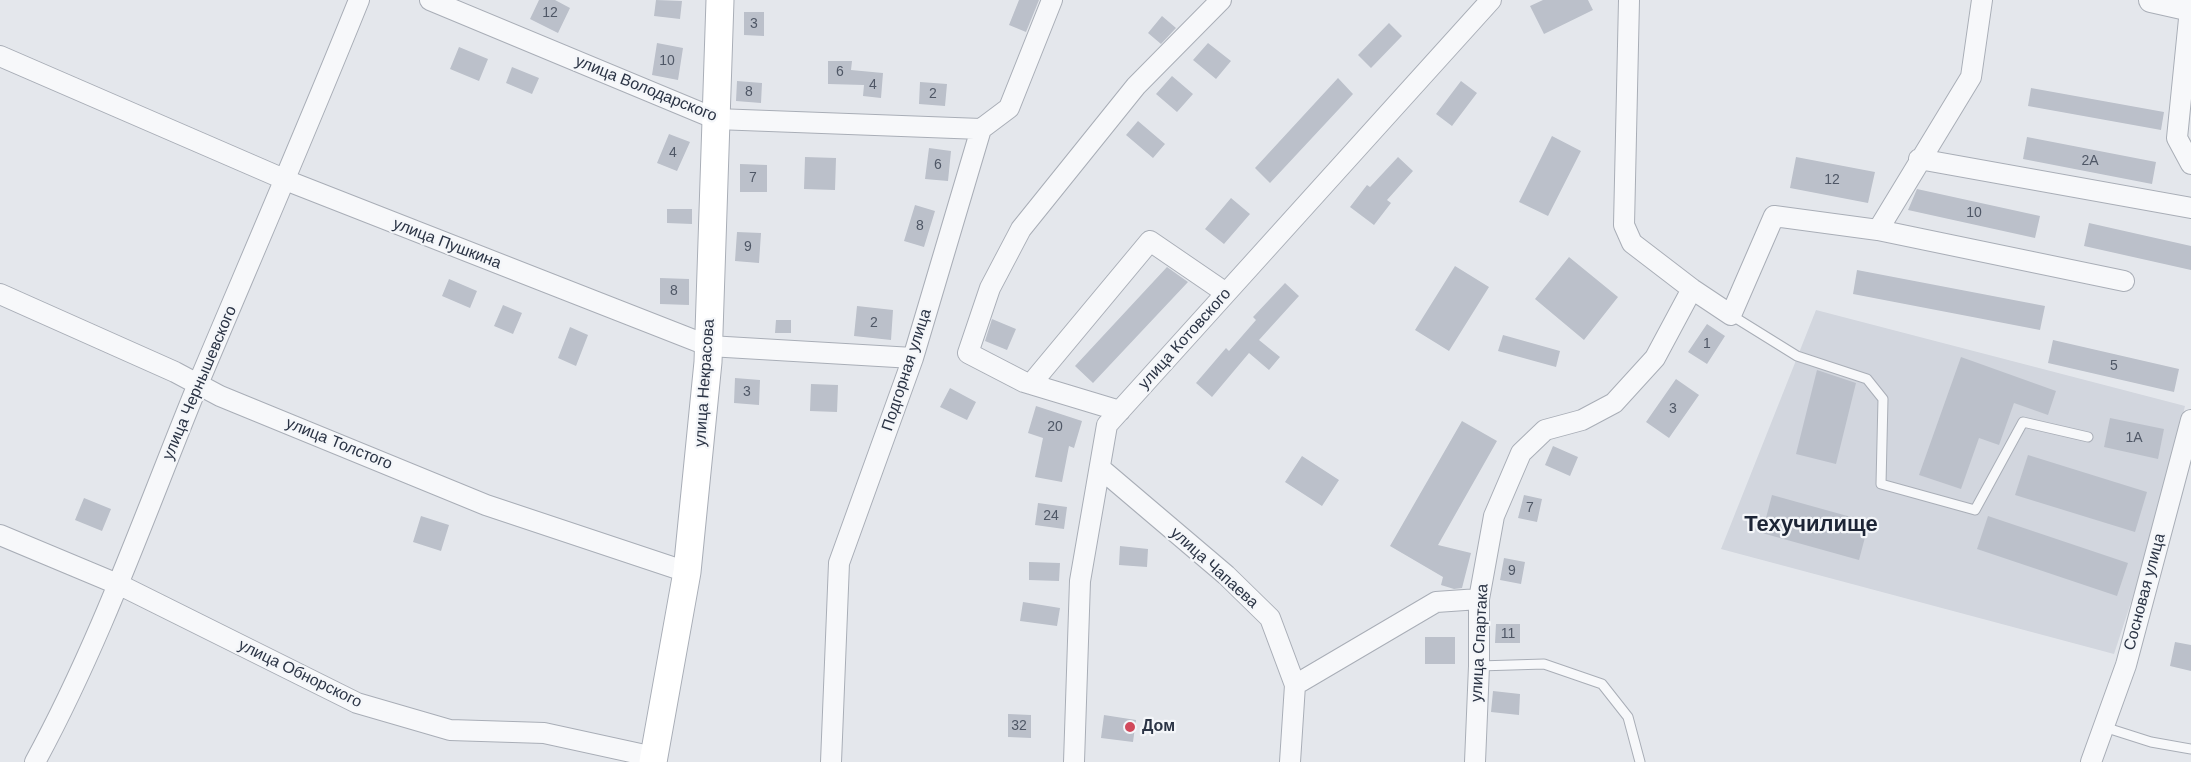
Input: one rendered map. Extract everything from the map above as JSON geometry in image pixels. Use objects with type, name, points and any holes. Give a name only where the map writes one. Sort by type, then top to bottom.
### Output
[{"type":"main road","name":"улица Некрасова","points":[[654,760],[687,572],[709,346],[720,0]]},
{"type":"street","name":"улица Чернышевского","points":[[35,762],[65,707],[118,585],[198,384],[286,180],[359,0]]},
{"type":"street","name":"улица Володарского","points":[[430,0],[716,119],[981,129]]},
{"type":"street","points":[[981,129],[1009,108],[1052,0]]},
{"type":"street","points":[[1120,411],[1031,384],[968,353],[990,288],[1021,229],[1136,86],[1221,0]]},
{"type":"street","name":"улица Котовского","points":[[1074,762],[1080,581],[1107,425],[1491,0]]},
{"type":"street","points":[[1629,0],[1624,225],[1632,243],[1692,289],[1731,315],[1774,216],[1878,230],[2124,281]]},
{"type":"street","points":[[1878,230],[1971,76],[1982,0]]},
{"type":"street","points":[[2151,0],[2191,9],[2177,138],[2191,164]]},
{"type":"street","name":"улица Пушкина","points":[[0,56],[286,180],[709,346],[913,358]]},
{"type":"street","name":"Подгорная улица","points":[[831,762],[839,563],[913,358],[981,129]]},
{"type":"street","points":[[1919,159],[2191,208]]},
{"type":"street","points":[[1031,384],[1150,241],[1226,293]]},
{"type":"street","name":"улица Спартака","points":[[1474,762],[1479,666],[1479,599],[1494,516],[1521,453],[1545,430],[1582,420],[1614,403],[1655,358],[1692,289]]},
{"type":"street","name":"улица Толстого","points":[[0,294],[220,396],[486,505],[687,572]]},
{"type":"street","name":"Сосновая улица","points":[[2091,762],[2126,665],[2191,420]]},
{"type":"street","name":"улица Чапаева","points":[[1100,468],[1226,575],[1270,618],[1295,685],[1290,762]]},
{"type":"street","name":"улица Обнорского","points":[[0,534],[118,585],[357,703],[450,730],[544,733],[654,760]]},
{"type":"street","points":[[1295,685],[1436,602],[1479,599]]},
{"type":"lane","points":[[1731,315],[1797,356],[1868,379],[1883,399],[1881,484],[1975,510],[2023,422],[2088,437]]},
{"type":"lane","points":[[1479,666],[1544,664],[1602,684],[1628,717],[1640,762]]},
{"type":"lane","points":[[2104,727],[2151,742],[2191,749]]},
{"type":"shaded area","points":[[1816,310],[2185,406],[2158,520],[2114,654],[1721,549]]},
{"type":"building","points":[[539,0],[555,0],[570,8],[558,33],[530,19]]},
{"type":"building","points":[[656,0],[682,1],[680,19],[654,16]]},
{"type":"building","points":[[1019,0],[1039,0],[1026,32],[1009,25]]},
{"type":"building","points":[[1543,0],[1588,0],[1593,10],[1544,34],[1530,6]]},
{"type":"building","points":[[744,12],[764,12],[764,36],[744,35]]},
{"type":"building","points":[[1162,16],[1176,28],[1161,44],[1148,33]]},
{"type":"building","points":[[1389,23],[1402,36],[1371,68],[1358,55]]},
{"type":"building","points":[[657,43],[683,48],[678,80],[652,75]]},
{"type":"building","points":[[1208,43],[1231,61],[1216,79],[1193,60]]},
{"type":"building","points":[[459,47],[488,59],[479,81],[450,69]]},
{"type":"building","points":[[828,61],[852,61],[851,70],[883,73],[881,98],[863,96],[864,85],[828,84]]},
{"type":"building","points":[[512,67],[539,78],[532,94],[506,83]]},
{"type":"building","points":[[1172,76],[1193,94],[1177,112],[1156,94]]},
{"type":"building","points":[[1338,78],[1353,94],[1270,183],[1255,168]]},
{"type":"building","points":[[737,81],[762,83],[761,103],[736,101]]},
{"type":"building","points":[[1461,81],[1477,93],[1452,126],[1436,114]]},
{"type":"building","points":[[920,82],[947,84],[945,106],[919,104]]},
{"type":"building","points":[[2031,88],[2164,112],[2161,130],[2028,106]]},
{"type":"building","points":[[1138,121],[1165,144],[1153,158],[1126,135]]},
{"type":"building","points":[[669,134],[690,142],[677,171],[657,163]]},
{"type":"building","points":[[1552,136],[1581,151],[1548,216],[1519,202]]},
{"type":"building","points":[[2027,137],[2156,162],[2152,184],[2023,159]]},
{"type":"building","points":[[929,148],[951,151],[948,181],[925,179]]},
{"type":"building","points":[[805,157],[836,158],[835,190],[804,189]]},
{"type":"building","points":[[1398,157],[1413,171],[1387,200],[1391,203],[1374,225],[1350,207],[1367,185],[1370,187]]},
{"type":"building","points":[[1796,157],[1875,172],[1868,203],[1790,188]]},
{"type":"building","points":[[740,164],[767,165],[767,192],[740,192]]},
{"type":"building","points":[[1917,189],[2040,216],[2035,238],[1908,210]]},
{"type":"building","points":[[1231,198],[1250,214],[1224,244],[1205,229]]},
{"type":"building","points":[[915,205],[935,211],[924,247],[904,241]]},
{"type":"building","points":[[667,209],[692,209],[692,224],[667,223]]},
{"type":"building","points":[[2089,223],[2191,246],[2191,270],[2084,246]]},
{"type":"building","points":[[737,232],[761,233],[759,263],[735,261]]},
{"type":"building","points":[[1569,257],[1618,297],[1584,340],[1535,299]]},
{"type":"building","points":[[1455,266],[1489,287],[1449,351],[1415,330]]},
{"type":"building","points":[[1167,267],[1188,282],[1093,383],[1075,366]]},
{"type":"building","points":[[1857,270],[2045,306],[2040,330],[1853,294]]},
{"type":"building","points":[[660,278],[689,279],[689,305],[660,304]]},
{"type":"building","points":[[449,279],[477,291],[470,308],[442,296]]},
{"type":"building","points":[[1285,283],[1299,296],[1259,340],[1280,357],[1269,370],[1249,353],[1212,397],[1196,383],[1226,348],[1229,351],[1256,320],[1253,317]]},
{"type":"building","points":[[503,305],[522,313],[513,334],[494,326]]},
{"type":"building","points":[[857,306],[893,310],[891,340],[854,336]]},
{"type":"building","points":[[992,319],[1016,329],[1007,350],[985,341]]},
{"type":"building","points":[[776,320],[791,320],[791,333],[775,333]]},
{"type":"building","points":[[1707,324],[1725,336],[1707,364],[1688,352]]},
{"type":"building","points":[[570,327],[588,335],[576,366],[558,358]]},
{"type":"building","points":[[1503,335],[1560,351],[1556,367],[1498,351]]},
{"type":"building","points":[[2053,340],[2179,369],[2174,392],[2048,363]]},
{"type":"building","points":[[1961,357],[2056,391],[2048,415],[2014,403],[1999,445],[1979,438],[1961,489],[1919,475]]},
{"type":"building","points":[[1817,370],[1856,383],[1836,464],[1796,454]]},
{"type":"building","points":[[735,378],[760,380],[759,405],[734,403]]},
{"type":"building","points":[[1676,379],[1699,395],[1669,438],[1646,422]]},
{"type":"building","points":[[811,384],[838,385],[837,412],[810,411]]},
{"type":"building","points":[[950,388],[976,402],[967,420],[940,407]]},
{"type":"building","points":[[1036,406],[1082,421],[1074,448],[1069,446],[1062,482],[1035,477],[1043,438],[1028,433]]},
{"type":"building","points":[[2110,418],[2164,429],[2158,459],[2104,447]]},
{"type":"building","points":[[1462,421],[1497,441],[1438,545],[1471,553],[1462,588],[1454,589],[1441,585],[1443,577],[1390,546]]},
{"type":"building","points":[[1553,446],[1578,457],[1570,476],[1545,465]]},
{"type":"building","points":[[2028,455],[2147,492],[2135,532],[2015,495]]},
{"type":"building","points":[[1302,456],[1339,480],[1322,506],[1285,482]]},
{"type":"building","points":[[1524,495],[1542,499],[1537,522],[1518,518]]},
{"type":"building","points":[[1772,495],[1869,522],[1859,560],[1762,533]]},
{"type":"building","points":[[84,498],[111,509],[102,531],[75,520]]},
{"type":"building","points":[[1038,503],[1067,507],[1064,529],[1035,525]]},
{"type":"building","points":[[421,516],[449,525],[441,551],[413,542]]},
{"type":"building","points":[[1988,516],[2128,563],[2117,596],[1977,549]]},
{"type":"building","points":[[1120,546],[1148,549],[1147,567],[1119,565]]},
{"type":"building","points":[[1504,558],[1525,562],[1521,584],[1500,580]]},
{"type":"building","points":[[1029,562],[1060,563],[1059,581],[1029,580]]},
{"type":"building","points":[[1023,602],[1060,608],[1057,626],[1020,621]]},
{"type":"building","points":[[1496,624],[1520,624],[1520,643],[1495,643]]},
{"type":"building","points":[[1425,637],[1455,637],[1455,664],[1425,664]]},
{"type":"building","points":[[2175,642],[2191,645],[2191,671],[2170,666]]},
{"type":"building","points":[[1493,691],[1520,694],[1519,715],[1491,712]]},
{"type":"building","points":[[1008,714],[1031,715],[1031,738],[1008,737]]},
{"type":"building","points":[[1104,715],[1136,720],[1133,742],[1101,738]]},
{"type":"place","name":"Дом","points":[[1130,727]]},
{"type":"district","name":"Техучилище","points":[[1811,525]]}]
